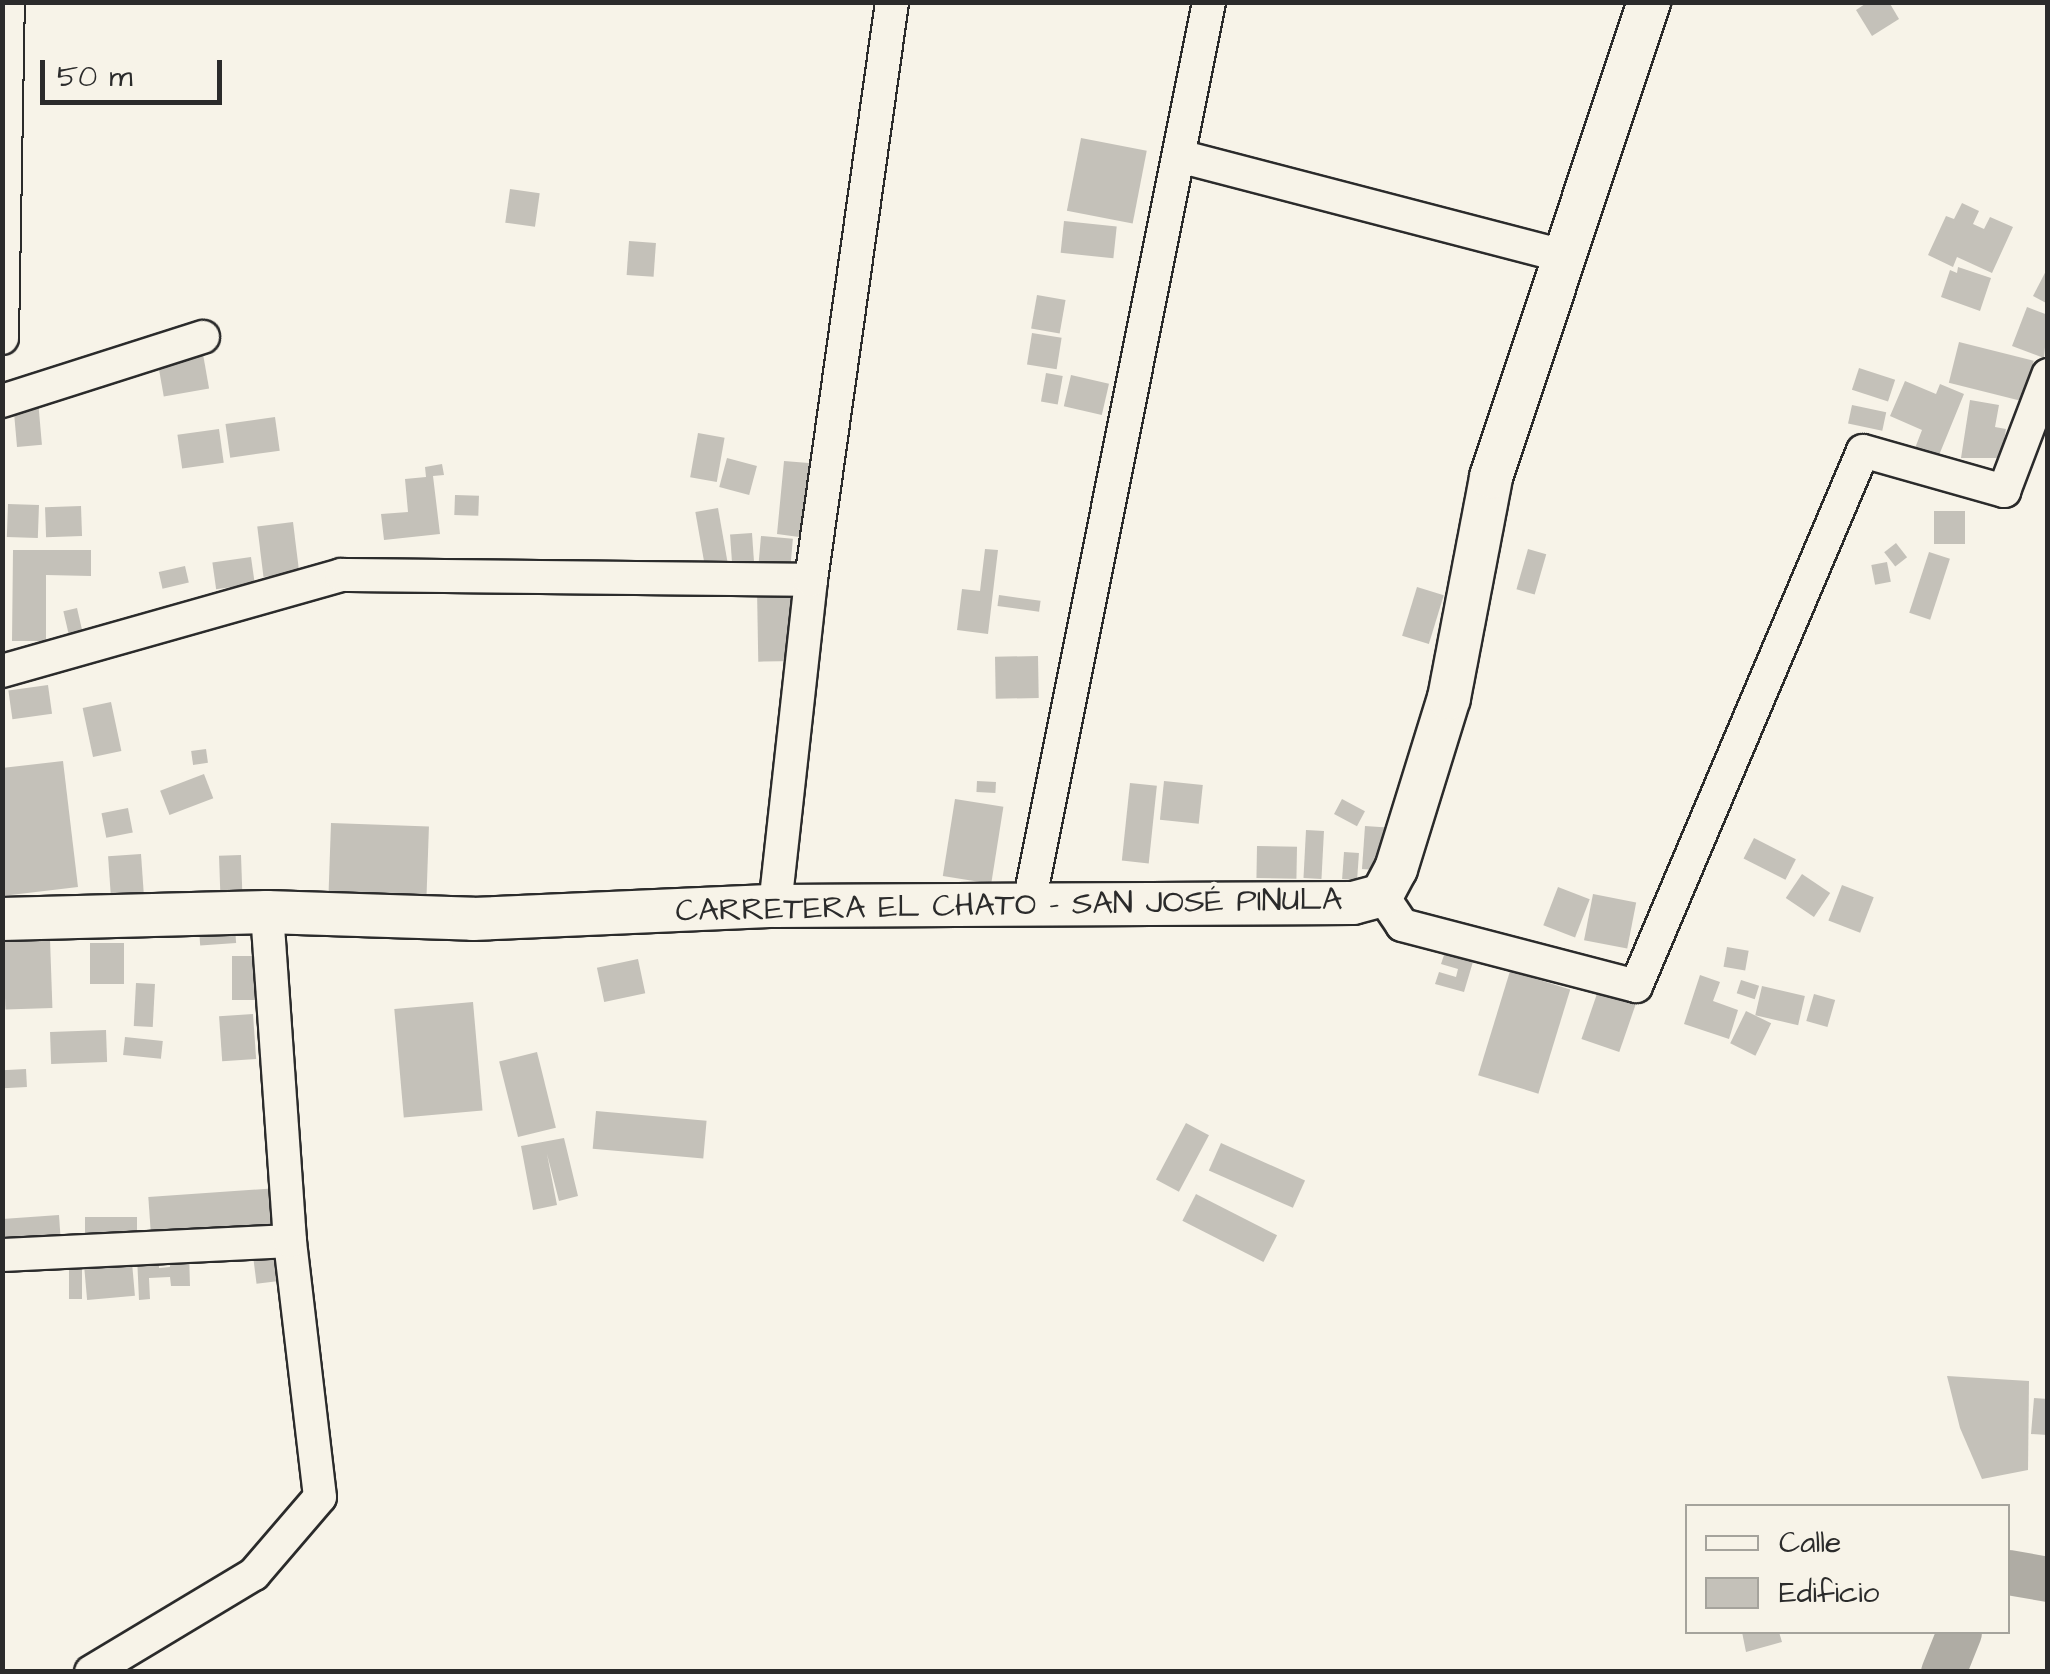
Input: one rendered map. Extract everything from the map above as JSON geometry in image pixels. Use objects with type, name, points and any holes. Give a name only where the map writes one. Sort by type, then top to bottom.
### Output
[{"type":"main road","name":"CARRETERA EL CHATO - SAN JOSÉ PINULA","points":[[2,919],[268,912],[474,920],[775,906],[1353,903],[1382,895],[1396,869],[1450,698],[1491,477],[1650,2]]},
{"type":"street","points":[[2,338],[8,2]]},
{"type":"street","points":[[775,906],[811,580],[892,2]]},
{"type":"street","points":[[1029,903],[1209,2]]},
{"type":"street","points":[[1179,156],[1563,256]]},
{"type":"street","points":[[2,401],[203,337]]},
{"type":"street","points":[[1382,895],[1402,925],[1636,986],[1863,451],[2004,492],[2048,375]]},
{"type":"street","points":[[2,671],[341,575],[811,580]]},
{"type":"street","points":[[91,1672],[254,1574],[320,1497],[290,1241],[268,912]]},
{"type":"street","points":[[2,1255],[290,1241]]},
{"type":"building","points":[[1868,2],[1889,2],[1899,19],[1872,36],[1856,10]]},
{"type":"building","points":[[1081,138],[1147,151],[1133,223],[1067,211]]},
{"type":"building","points":[[510,189],[540,193],[535,227],[505,223]]},
{"type":"building","points":[[1962,203],[1979,211],[1973,224],[1984,229],[1990,217],[2013,227],[1992,273],[1957,257],[1953,267],[1928,255],[1946,216],[1954,219]]},
{"type":"building","points":[[1064,221],[1117,227],[1113,258],[1061,253]]},
{"type":"building","points":[[629,241],[656,243],[654,277],[627,275]]},
{"type":"building","points":[[1958,267],[1991,278],[1980,311],[1941,297],[1950,270],[1957,273]]},
{"type":"building","points":[[2048,267],[2048,304],[2033,296]]},
{"type":"building","points":[[1037,295],[1066,300],[1060,334],[1031,328]]},
{"type":"building","points":[[2027,307],[2048,315],[2044,358],[2012,346]]},
{"type":"building","points":[[1032,333],[1062,338],[1057,369],[1027,365]]},
{"type":"building","points":[[1959,342],[2034,361],[2024,401],[1949,383]]},
{"type":"building","points":[[203,354],[209,388],[164,396],[158,362]]},
{"type":"building","points":[[1859,368],[1895,380],[1888,402],[1852,390]]},
{"type":"building","points":[[1046,373],[1063,376],[1058,405],[1041,402]]},
{"type":"building","points":[[1071,375],[1109,384],[1102,415],[1064,406]]},
{"type":"building","points":[[1905,381],[1936,394],[1940,384],[1964,394],[1935,465],[1912,456],[1922,430],[1890,416]]},
{"type":"building","points":[[38,400],[42,445],[17,447],[13,402]]},
{"type":"building","points":[[1970,400],[1999,405],[1995,427],[2006,429],[2001,458],[1961,458]]},
{"type":"building","points":[[1852,405],[1886,412],[1882,431],[1848,424]]},
{"type":"building","points":[[275,417],[280,451],[230,458],[225,424]]},
{"type":"building","points":[[219,429],[224,463],[182,469],[177,435]]},
{"type":"building","points":[[698,433],[725,438],[717,482],[690,477]]},
{"type":"building","points":[[727,458],[757,466],[749,495],[719,487]]},
{"type":"building","points":[[784,461],[821,464],[811,568],[796,566],[799,537],[777,534]]},
{"type":"building","points":[[442,464],[444,475],[433,476],[440,534],[384,540],[381,514],[408,512],[405,479],[426,477],[425,467]]},
{"type":"building","points":[[455,495],[479,496],[478,516],[454,515]]},
{"type":"building","points":[[8,504],[39,505],[38,538],[7,537]]},
{"type":"building","points":[[81,506],[82,536],[46,537],[45,507]]},
{"type":"building","points":[[718,508],[728,564],[705,568],[695,512]]},
{"type":"building","points":[[1934,511],[1965,511],[1965,544],[1934,544]]},
{"type":"building","points":[[293,522],[299,573],[263,577],[257,526]]},
{"type":"building","points":[[752,533],[754,564],[732,565],[730,535]]},
{"type":"building","points":[[761,536],[793,539],[790,571],[758,568]]},
{"type":"building","points":[[1896,543],[1907,557],[1895,566],[1884,552]]},
{"type":"building","points":[[985,549],[998,550],[988,634],[957,630],[962,589],[980,591]]},
{"type":"building","points":[[1528,549],[1546,554],[1535,595],[1516,589]]},
{"type":"building","points":[[13,550],[91,550],[91,576],[46,575],[46,641],[12,641]]},
{"type":"building","points":[[1929,552],[1950,559],[1930,620],[1909,613]]},
{"type":"building","points":[[251,557],[255,584],[216,589],[212,562]]},
{"type":"building","points":[[1887,562],[1891,582],[1875,585],[1871,565]]},
{"type":"building","points":[[185,566],[189,583],[163,589],[159,572]]},
{"type":"building","points":[[1417,587],[1444,595],[1429,644],[1402,636]]},
{"type":"building","points":[[796,588],[797,661],[758,662],[757,589]]},
{"type":"building","points":[[999,595],[1041,601],[1039,612],[997,606]]},
{"type":"building","points":[[77,608],[84,638],[70,641],[63,611]]},
{"type":"building","points":[[1038,656],[1039,698],[996,699],[995,657]]},
{"type":"building","points":[[48,685],[52,714],[12,719],[8,691]]},
{"type":"building","points":[[111,702],[121,751],[93,757],[83,708]]},
{"type":"building","points":[[206,749],[208,763],[193,765],[191,751]]},
{"type":"building","points":[[63,761],[78,887],[2,896],[2,768]]},
{"type":"building","points":[[204,774],[213,798],[169,815],[160,791]]},
{"type":"building","points":[[977,781],[996,782],[995,793],[976,792]]},
{"type":"building","points":[[1164,781],[1203,785],[1199,824],[1160,820]]},
{"type":"building","points":[[1130,783],[1157,786],[1149,863],[1122,861]]},
{"type":"building","points":[[955,799],[1003,807],[991,884],[943,876]]},
{"type":"building","points":[[1342,799],[1365,811],[1357,826],[1334,814]]},
{"type":"building","points":[[128,808],[133,833],[106,838],[101,813]]},
{"type":"building","points":[[331,823],[429,826],[427,894],[329,891]]},
{"type":"building","points":[[1365,826],[1391,828],[1388,871],[1362,869]]},
{"type":"building","points":[[1306,830],[1324,831],[1321,879],[1303,878]]},
{"type":"building","points":[[1754,838],[1796,859],[1785,880],[1744,858]]},
{"type":"building","points":[[1257,846],[1297,847],[1296,879],[1256,878]]},
{"type":"building","points":[[1344,852],[1359,853],[1357,880],[1342,879]]},
{"type":"building","points":[[141,854],[144,893],[111,895],[108,856]]},
{"type":"building","points":[[241,855],[242,891],[220,892],[219,856]]},
{"type":"building","points":[[1802,874],[1830,893],[1814,917],[1786,898]]},
{"type":"building","points":[[1842,885],[1874,897],[1860,933],[1828,920]]},
{"type":"building","points":[[1558,887],[1590,899],[1575,937],[1543,925]]},
{"type":"building","points":[[1593,894],[1636,902],[1627,949],[1584,940]]},
{"type":"building","points":[[235,927],[236,943],[200,945],[199,930]]},
{"type":"building","points":[[50,939],[52,1008],[5,1010],[3,941]]},
{"type":"building","points":[[90,943],[124,943],[124,984],[90,984]]},
{"type":"building","points":[[1447,946],[1475,955],[1464,992],[1435,984],[1439,972],[1456,977],[1458,969],[1441,964]]},
{"type":"building","points":[[1727,947],[1749,951],[1745,971],[1724,967]]},
{"type":"building","points":[[232,956],[255,956],[255,1000],[232,1000]]},
{"type":"building","points":[[638,959],[645,993],[604,1002],[597,968]]},
{"type":"building","points":[[1510,971],[1570,989],[1538,1094],[1478,1075]]},
{"type":"building","points":[[1700,975],[1720,982],[1713,1001],[1738,1010],[1729,1039],[1684,1024]]},
{"type":"building","points":[[1741,980],[1759,986],[1755,999],[1737,993]]},
{"type":"building","points":[[136,983],[155,984],[153,1027],[134,1026]]},
{"type":"building","points":[[1762,986],[1805,996],[1798,1025],[1755,1015]]},
{"type":"building","points":[[1599,988],[1637,1001],[1619,1052],[1581,1039]]},
{"type":"building","points":[[1814,994],[1835,1000],[1827,1027],[1806,1021]]},
{"type":"building","points":[[473,1002],[482,1111],[404,1117],[394,1009]]},
{"type":"building","points":[[1746,1011],[1771,1023],[1755,1056],[1730,1043]]},
{"type":"building","points":[[253,1014],[256,1059],[222,1061],[219,1016]]},
{"type":"building","points":[[106,1030],[107,1062],[51,1064],[50,1032]]},
{"type":"building","points":[[125,1037],[163,1041],[161,1059],[123,1055]]},
{"type":"building","points":[[537,1052],[556,1128],[518,1137],[499,1061]]},
{"type":"building","points":[[26,1069],[27,1087],[3,1088],[2,1070]]},
{"type":"building","points":[[596,1111],[707,1121],[703,1159],[593,1149]]},
{"type":"building","points":[[1186,1123],[1209,1135],[1179,1192],[1156,1180]]},
{"type":"building","points":[[564,1138],[578,1196],[559,1201],[547,1154],[557,1205],[533,1210],[521,1146]]},
{"type":"building","points":[[1221,1143],[1305,1180],[1293,1208],[1209,1170]]},
{"type":"building","points":[[278,1188],[281,1235],[152,1244],[148,1197]]},
{"type":"building","points":[[1196,1194],[1277,1235],[1263,1262],[1182,1221]]},
{"type":"building","points":[[59,1215],[61,1244],[4,1248],[2,1219]]},
{"type":"building","points":[[85,1217],[137,1217],[137,1244],[85,1244]]},
{"type":"building","points":[[285,1245],[289,1280],[257,1284],[252,1249]]},
{"type":"building","points":[[131,1251],[135,1296],[87,1300],[83,1255]]},
{"type":"building","points":[[189,1252],[190,1286],[171,1286],[170,1277],[149,1278],[150,1299],[139,1300],[137,1256],[159,1255],[159,1268],[170,1267],[169,1253]]},
{"type":"building","points":[[69,1256],[82,1256],[82,1299],[69,1299]]},
{"type":"building","points":[[1947,1376],[2029,1381],[2028,1470],[1982,1479],[1960,1428]]},
{"type":"building","points":[[2034,1398],[2048,1399],[2048,1435],[2031,1434]]},
{"type":"building","points":[[1742,1634],[1780,1634],[1782,1642],[1746,1652]]},
{"type":"waterway","points":[[2010,1572],[2048,1579]]},
{"type":"waterway","points":[[1943,1672],[1958,1634]]}]
